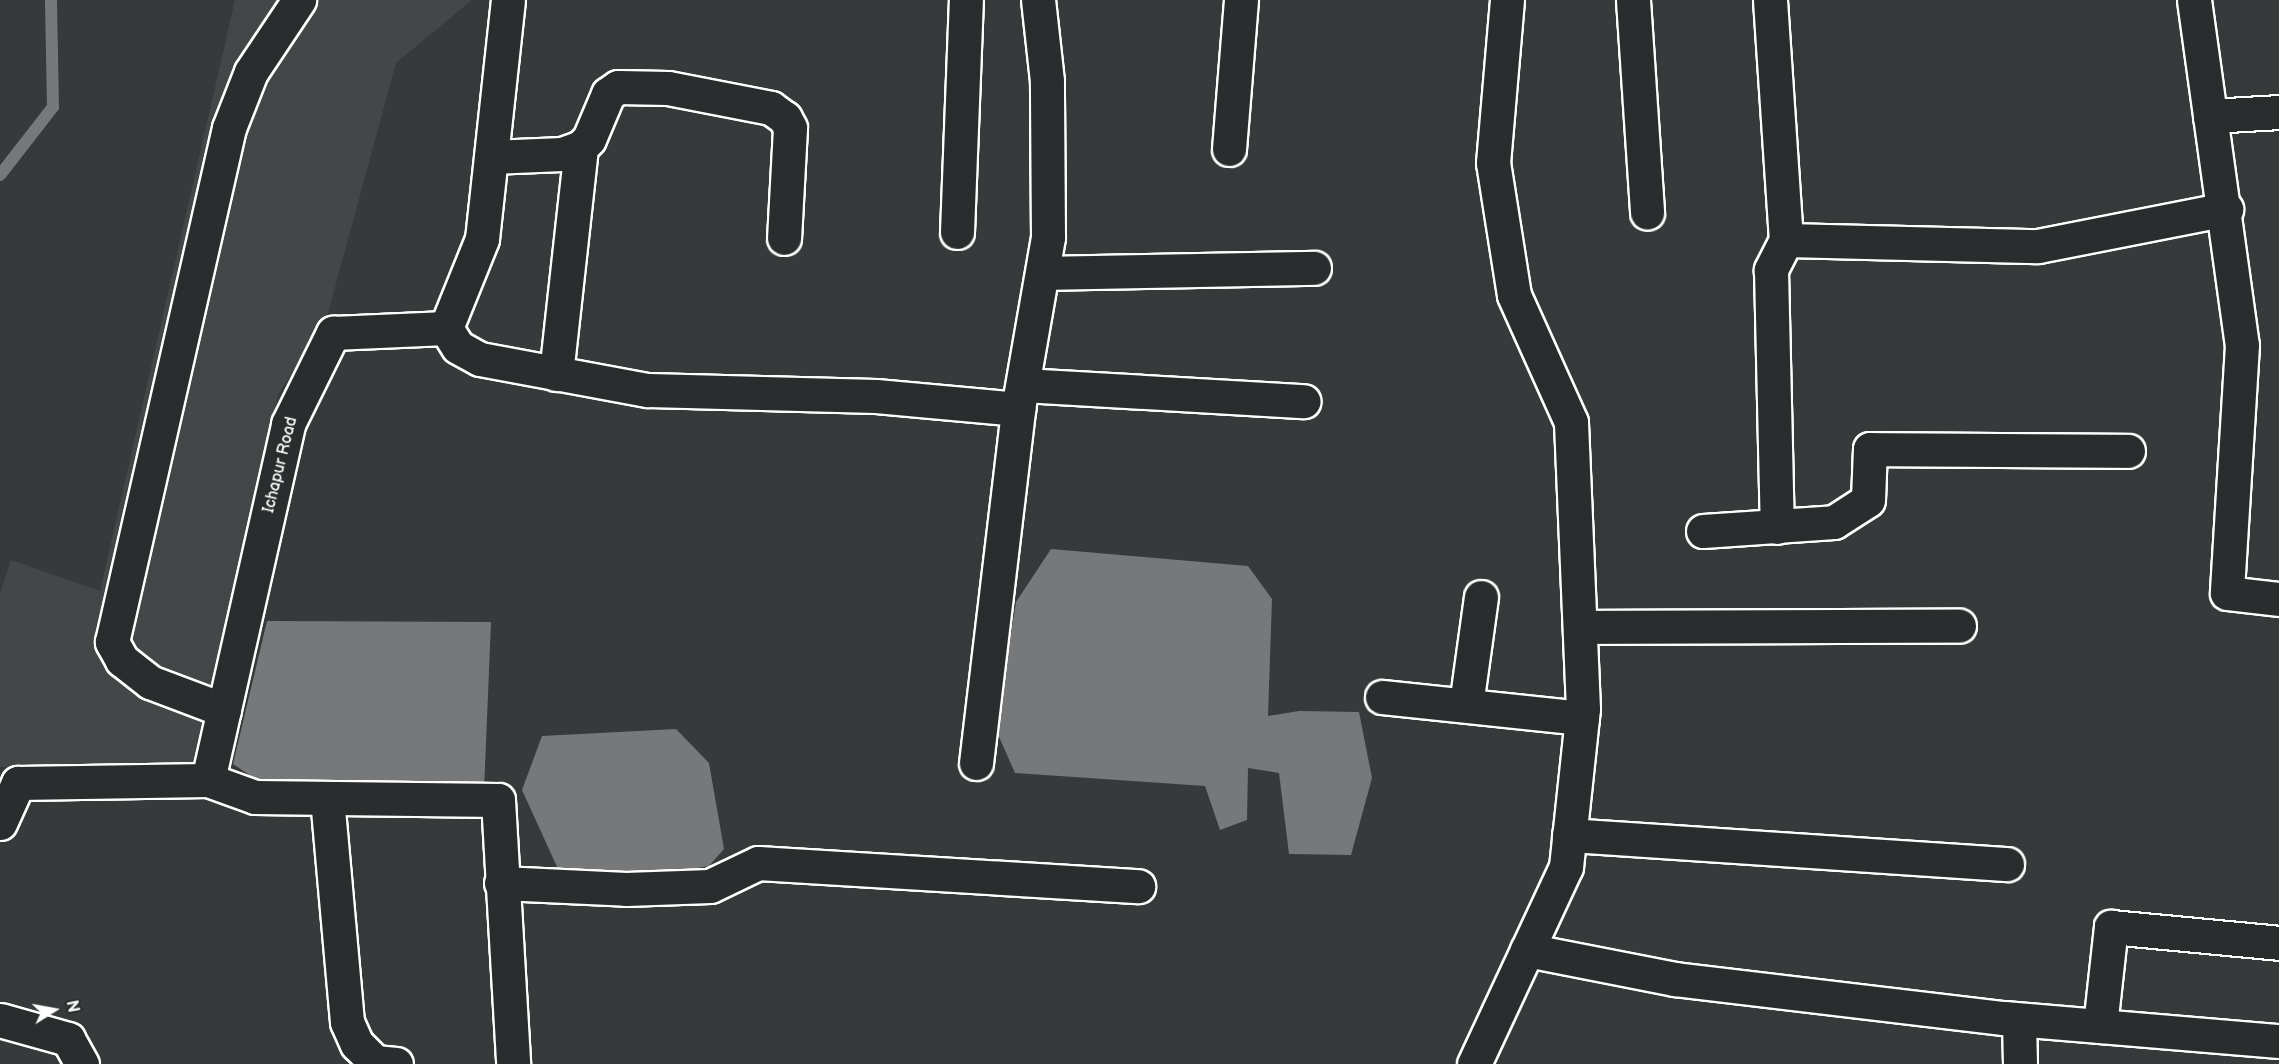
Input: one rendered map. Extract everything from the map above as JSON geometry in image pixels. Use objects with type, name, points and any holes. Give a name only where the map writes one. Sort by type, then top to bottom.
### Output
[{"type":"street","points":[[224,710],[150,682],[122,660],[112,642],[229,128],[251,72],[299,0]]},
{"type":"street","points":[[508,0],[482,239],[446,328],[458,347],[480,359],[648,390],[876,396],[1304,401]]},
{"type":"street","points":[[957,232],[966,0]]},
{"type":"street","points":[[976,763],[1020,397],[1048,237],[1047,81],[1038,0]]},
{"type":"street","points":[[1228,150],[1241,0]]},
{"type":"street","points":[[1474,1064],[1566,867],[1582,718],[1571,422],[1514,296],[1494,163],[1508,0]]},
{"type":"street","points":[[1633,0],[1647,213]]},
{"type":"street","points":[[1770,0],[1786,240],[1771,270],[1777,527]]},
{"type":"street","points":[[2194,0],[2226,210],[2242,345],[2227,593],[2279,599]]},
{"type":"street","points":[[491,157],[562,154],[581,147],[589,139],[608,94],[618,87],[668,88],[771,108],[785,118],[790,128],[784,238]]},
{"type":"street","points":[[2210,116],[2279,112]]},
{"type":"street","points":[[556,374],[581,147]]},
{"type":"street","points":[[1786,240],[2038,246],[2226,210]]},
{"type":"street","points":[[1043,273],[1314,268]]},
{"type":"street","name":"Ichapur Road","points":[[208,780],[288,424],[333,333],[446,328]]},
{"type":"street","points":[[1703,531],[1834,522],[1868,500],[1870,450],[2128,451]]},
{"type":"street","points":[[1466,705],[1481,597]]},
{"type":"street","points":[[1580,627],[1959,626]]},
{"type":"street","points":[[1382,697],[1582,718]]},
{"type":"street","points":[[0,823],[18,783],[208,780],[255,797],[498,800],[513,1064]]},
{"type":"street","points":[[327,798],[347,1022],[357,1044],[375,1062],[396,1064]]},
{"type":"street","points":[[1569,835],[2007,864]]},
{"type":"street","points":[[501,883],[626,889],[710,886],[758,863],[1138,886]]},
{"type":"street","points":[[2100,1026],[2111,927],[2279,943]]},
{"type":"street","points":[[1527,950],[1675,979],[2019,1020],[2279,1041]]},
{"type":"street","points":[[0,1020],[68,1039],[82,1064]]},
{"type":"street","points":[[2019,1020],[2020,1064]]},
{"type":"shaded area","points":[[235,0],[472,0],[396,63],[328,313],[278,395],[197,763],[0,767],[0,593],[11,560],[100,591]]},
{"type":"shaded area","points":[[1051,549],[1248,566],[1272,599],[1268,716],[1299,711],[1359,712],[1372,778],[1351,855],[1289,854],[1279,773],[1248,768],[1247,820],[1220,830],[1205,786],[1015,773],[996,730],[1016,602]]},
{"type":"shaded area","points":[[267,621],[491,622],[484,791],[260,782],[233,764]]},
{"type":"shaded area","points":[[676,729],[709,763],[724,849],[709,866],[625,881],[558,869],[522,790],[542,736]]},
{"type":"waterway","points":[[0,175],[53,107],[51,0]]}]
